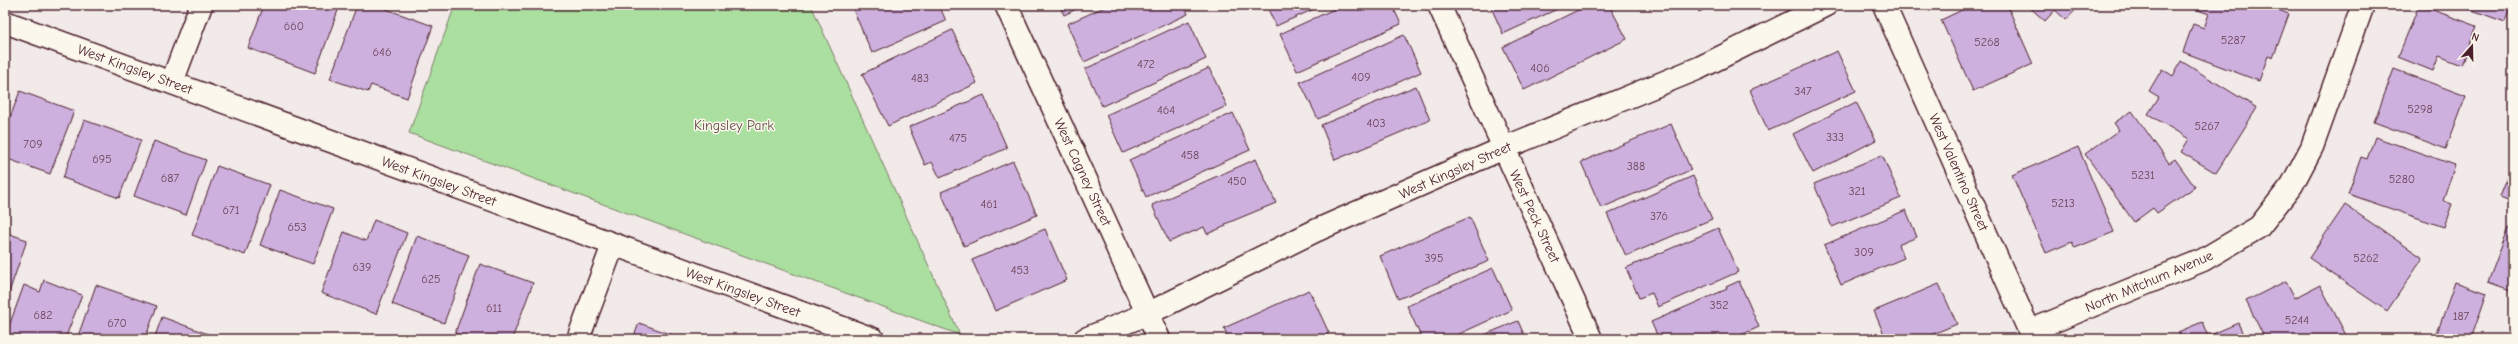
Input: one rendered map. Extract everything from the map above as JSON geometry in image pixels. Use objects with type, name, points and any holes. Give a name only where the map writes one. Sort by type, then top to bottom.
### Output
[{"type":"street","points":[[172,82],[200,5]]},
{"type":"street","name":"West Cagney Street","points":[[1006,5],[1159,339]]},
{"type":"street","name":"West Peck Street","points":[[1439,5],[1591,339]]},
{"type":"street","name":"West Kingsley Street","points":[[1085,339],[1147,314],[1314,231],[1504,148],[1698,68],[1826,5]]},
{"type":"street","name":"West Valentino Street","points":[[1884,5],[2032,335]]},
{"type":"street","name":"North Mitchum Avenue","points":[[2032,335],[2202,260],[2259,227],[2292,185],[2312,147],[2363,5]]},
{"type":"street","name":"West Kingsley Street","points":[[5,22],[873,339]]},
{"type":"street","points":[[578,339],[613,245]]},
{"type":"green space","name":"Kingsley Park","points":[[455,5],[811,5],[960,335],[409,133]]},
{"type":"building","points":[[264,5],[340,5],[315,73],[248,48]]},
{"type":"building","points":[[357,5],[375,5],[433,26],[407,98],[371,85],[368,92],[330,79]]},
{"type":"building","points":[[851,5],[939,5],[946,21],[872,53]]},
{"type":"building","points":[[1059,5],[1085,5],[1064,15]]},
{"type":"building","points":[[1109,5],[1184,5],[1188,14],[1084,62],[1067,24]]},
{"type":"building","points":[[1266,5],[1323,5],[1276,26]]},
{"type":"building","points":[[1343,5],[1392,5],[1401,24],[1297,71],[1280,34]]},
{"type":"building","points":[[1490,5],[1566,5],[1503,34]]},
{"type":"building","points":[[1588,5],[1609,5],[1627,39],[1524,90],[1503,47]]},
{"type":"building","points":[[1695,5],[1713,5],[1699,12]]},
{"type":"building","points":[[1963,5],[2007,5],[2033,64],[1973,91],[1941,20],[1964,9]]},
{"type":"building","points":[[2027,5],[2080,5],[2066,20],[2055,10],[2045,21]]},
{"type":"building","points":[[2184,5],[2265,5],[2289,14],[2273,58],[2268,56],[2259,81],[2183,52],[2193,24],[2204,28],[2209,14]]},
{"type":"building","points":[[2419,5],[2477,26],[2462,65],[2439,56],[2433,71],[2398,57]]},
{"type":"building","points":[[2458,5],[2511,5],[2505,22]]},
{"type":"building","points":[[1189,21],[1206,59],[1102,106],[1085,69]]},
{"type":"building","points":[[952,30],[977,83],[888,126],[862,74]]},
{"type":"building","points":[[1404,35],[1421,72],[1318,119],[1300,82]]},
{"type":"building","points":[[1837,51],[1856,91],[1768,131],[1750,90]]},
{"type":"building","points":[[2181,61],[2257,108],[2216,173],[2181,152],[2189,139],[2148,114],[2159,97],[2149,91],[2162,69],[2173,76]]},
{"type":"building","points":[[1209,68],[1227,106],[1123,153],[1106,115]]},
{"type":"building","points":[[2394,69],[2466,96],[2446,149],[2374,122]]},
{"type":"building","points":[[1416,86],[1430,120],[1335,160],[1321,125]]},
{"type":"building","points":[[20,91],[74,111],[50,174],[5,158],[5,131]]},
{"type":"building","points":[[984,95],[1007,148],[940,178],[932,162],[925,165],[909,127]]},
{"type":"building","points":[[1856,102],[1876,140],[1813,173],[1793,134]]},
{"type":"building","points":[[2132,111],[2169,163],[2175,159],[2195,187],[2157,213],[2153,208],[2134,222],[2085,154],[2119,130],[2114,123]]},
{"type":"building","points":[[1233,113],[1250,150],[1146,197],[1129,160]]},
{"type":"building","points":[[84,120],[141,140],[119,198],[63,178]]},
{"type":"building","points":[[1671,124],[1691,170],[1601,208],[1581,162]]},
{"type":"building","points":[[2375,137],[2455,165],[2443,201],[2452,204],[2444,227],[2348,194],[2361,157],[2367,159]]},
{"type":"building","points":[[154,141],[206,160],[186,215],[134,196]]},
{"type":"building","points":[[2078,147],[2114,232],[2075,248],[2072,242],[2046,253],[2012,175]]},
{"type":"building","points":[[1882,155],[1901,198],[1832,227],[1814,184]]},
{"type":"building","points":[[1256,159],[1276,203],[1225,224],[1226,226],[1207,234],[1204,227],[1169,242],[1152,205]]},
{"type":"building","points":[[1013,161],[1037,215],[964,246],[941,192]]},
{"type":"building","points":[[2513,163],[2513,202],[2500,197]]},
{"type":"building","points":[[217,166],[270,185],[245,255],[192,235]]},
{"type":"building","points":[[1693,176],[1712,219],[1626,256],[1607,214]]},
{"type":"building","points":[[280,190],[333,209],[313,264],[260,245]]},
{"type":"building","points":[[2345,205],[2423,258],[2387,311],[2309,258]]},
{"type":"building","points":[[1906,210],[1917,237],[1898,245],[1904,258],[1841,285],[1824,245]]},
{"type":"building","points":[[1470,217],[1489,261],[1398,299],[1380,256]]},
{"type":"building","points":[[374,220],[407,233],[376,314],[321,293],[344,232],[366,241]]},
{"type":"building","points":[[2509,227],[2513,229],[2513,291],[2488,282]]},
{"type":"building","points":[[1718,228],[1738,272],[1658,307],[1652,293],[1639,298],[1626,268]]},
{"type":"building","points":[[1045,229],[1067,280],[995,311],[972,260]]},
{"type":"building","points":[[7,233],[27,240],[5,304],[5,239]]},
{"type":"building","points":[[417,236],[469,255],[444,323],[392,304]]},
{"type":"building","points":[[480,264],[533,283],[512,339],[471,339],[455,333]]},
{"type":"building","points":[[1493,268],[1512,310],[1448,339],[1422,339],[1407,306]]},
{"type":"building","points":[[44,280],[82,295],[65,339],[5,337],[24,285],[40,292]]},
{"type":"building","points":[[1739,281],[1759,327],[1732,339],[1659,339],[1651,322],[1727,289],[1726,287]]},
{"type":"building","points":[[2286,281],[2295,298],[2320,285],[2348,339],[2265,339],[2246,301]]},
{"type":"building","points":[[2455,282],[2487,293],[2471,339],[2435,339]]},
{"type":"building","points":[[1939,284],[1957,324],[1921,339],[1886,339],[1874,311]]},
{"type":"building","points":[[96,285],[157,306],[145,339],[77,339]]},
{"type":"building","points":[[1309,290],[1329,333],[1316,339],[1229,339],[1224,328]]},
{"type":"building","points":[[162,317],[216,337],[215,339],[154,339]]},
{"type":"building","points":[[1518,321],[1526,339],[1474,339]]},
{"type":"building","points":[[2202,322],[2208,336],[2238,323],[2245,339],[2181,339],[2178,332]]},
{"type":"building","points":[[639,323],[684,339],[633,339]]}]
